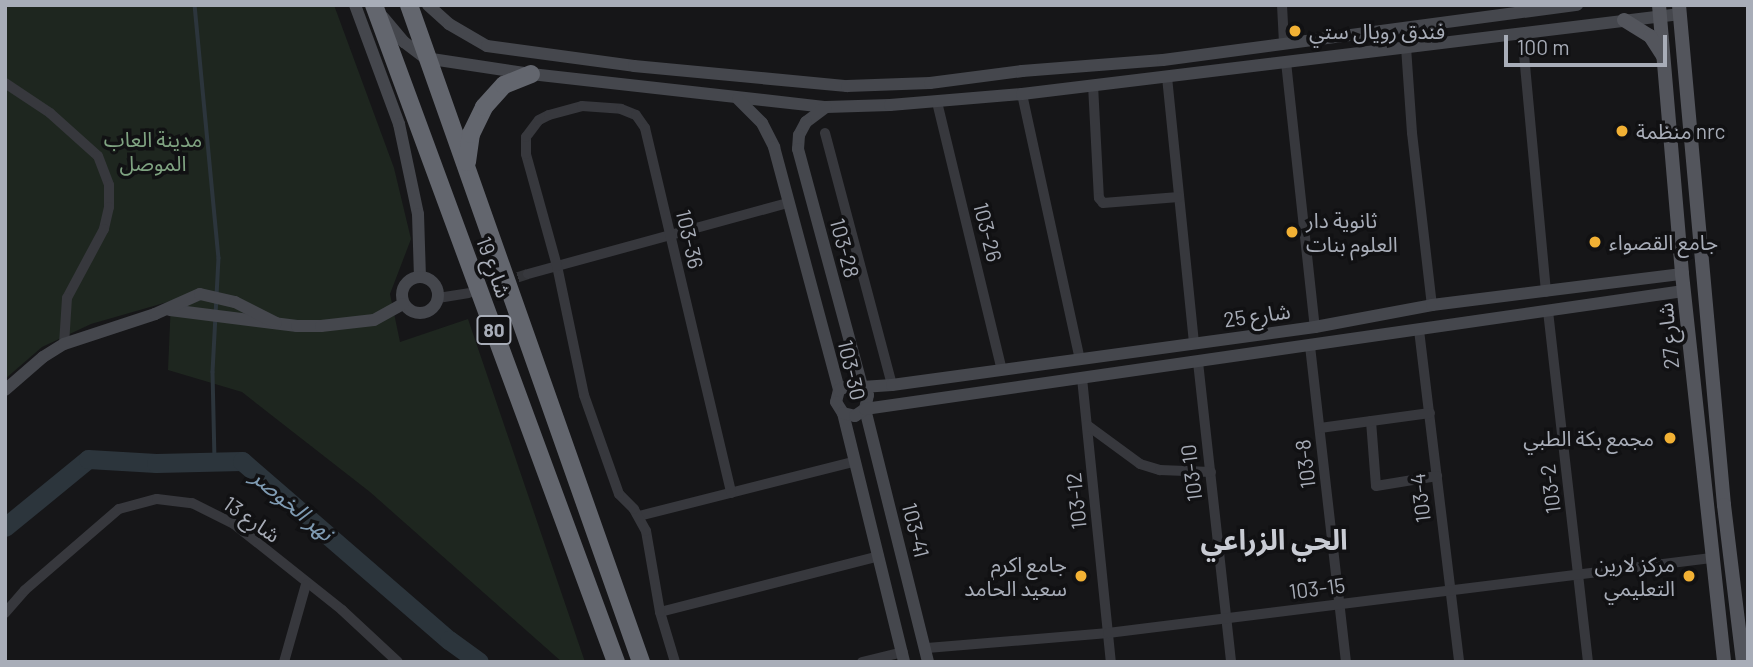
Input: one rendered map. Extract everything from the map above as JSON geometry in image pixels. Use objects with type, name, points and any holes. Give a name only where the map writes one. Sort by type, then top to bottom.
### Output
[{"type":"highway","name":"شارع 19","points":[[374,5],[615,658]]},
{"type":"highway","name":"شارع 19","points":[[409,5],[425,58],[466,165],[638,656]]},
{"type":"highway","points":[[466,165],[471,134],[484,107],[504,85],[531,74]]},
{"type":"main road","points":[[355,5],[399,124],[418,214],[420,277]]},
{"type":"main road","points":[[374,5],[404,42],[425,58],[481,68],[826,107],[937,102],[1022,94],[1624,20],[1660,11],[1680,10]]},
{"type":"main road","points":[[429,6],[449,24],[487,46],[634,66],[847,86],[930,83],[1022,71],[1163,60],[1577,5]]},
{"type":"main road","name":"شارع 27","points":[[1680,10],[1728,556],[1744,662]]},
{"type":"main road","name":"شارع 27","points":[[1660,11],[1682,274],[1724,662]]},
{"type":"main road","points":[[1624,20],[1650,36],[1666,60]]},
{"type":"main road","points":[[481,68],[487,46]]},
{"type":"main road","name":"103-30","points":[[737,99],[756,115],[767,131],[839,390],[836,402],[843,413],[853,462],[904,657]]},
{"type":"main road","name":"103-28","points":[[826,107],[806,122],[799,135],[798,149],[868,398],[865,409]]},
{"type":"main road","name":"شارع 25","points":[[839,390],[852,384],[863,387],[892,385],[1315,327],[1432,305],[1682,274]]},
{"type":"main road","points":[[420,277],[436,286],[438,298],[433,309],[422,314],[410,311],[401,296],[404,285],[420,277]]},
{"type":"main road","name":"شارع 25","points":[[843,413],[855,416],[865,409],[1684,291]]},
{"type":"main road","points":[[5,390],[43,357],[64,344],[162,310],[192,296],[207,294],[235,302],[276,323]]},
{"type":"main road","points":[[162,310],[198,312],[232,319],[298,326],[374,320],[403,303]]},
{"type":"main road","name":"103-41","points":[[865,409],[928,655]]},
{"type":"street","points":[[1282,5],[1284,43]]},
{"type":"street","points":[[1522,33],[1546,292]]},
{"type":"street","points":[[1406,47],[1412,133],[1432,305]]},
{"type":"street","points":[[1286,62],[1315,327]]},
{"type":"street","points":[[1167,77],[1194,343]]},
{"type":"street","points":[[5,83],[50,113],[98,156],[109,185],[109,207],[104,229],[66,298],[64,344]]},
{"type":"street","points":[[1093,85],[1099,198],[1103,203],[1179,197]]},
{"type":"street","points":[[1022,94],[1080,359]]},
{"type":"street","name":"103-26","points":[[937,102],[1002,370]]},
{"type":"street","name":"103-36","points":[[557,266],[526,154],[526,137],[538,120],[571,108],[621,109],[636,115],[645,128],[731,493]]},
{"type":"street","name":"103-28","points":[[825,133],[892,385]]},
{"type":"street","points":[[528,274],[788,203]]},
{"type":"street","points":[[557,266],[584,395],[619,494],[639,516],[650,549],[660,612],[675,662]]},
{"type":"street","points":[[438,298],[469,293]]},
{"type":"street","name":"103-2","points":[[1548,311],[1588,662]]},
{"type":"street","name":"103-4","points":[[1419,330],[1459,662]]},
{"type":"street","name":"103-8","points":[[1310,346],[1346,662]]},
{"type":"street","name":"103-10","points":[[1198,362],[1231,662]]},
{"type":"street","name":"103-12","points":[[1082,378],[1111,662]]},
{"type":"street","points":[[1320,428],[1430,413]]},
{"type":"street","points":[[1371,421],[1376,486],[1437,476]]},
{"type":"street","points":[[1087,425],[1140,464],[1160,470],[1211,472]]},
{"type":"street","points":[[639,516],[853,462]]},
{"type":"street","name":"شارع 13","points":[[5,613],[25,590],[119,509],[157,499],[192,503],[234,524],[342,610],[398,662]]},
{"type":"street","points":[[660,612],[879,556]]},
{"type":"street","name":"103-15","points":[[928,655],[1711,558]]},
{"type":"street","points":[[284,662],[306,584]]},
{"type":"street","points":[[862,662],[904,657]]},
{"type":"green space","name":"مدينة العاب الموصل","points":[[5,5],[334,5],[394,168],[411,239],[390,294],[400,342],[468,319],[585,662],[562,662],[370,492],[242,392],[168,370],[171,301],[91,324],[42,347],[5,379]]},
{"type":"waterway","points":[[195,5],[219,258],[213,372],[215,462]]},
{"type":"waterway","name":"نهر الخوصر","points":[[5,527],[88,459],[156,463],[242,461],[449,640],[479,662]]},
{"type":"tunnel","points":[[475,291],[528,274]]},
{"type":"place","name":"فندق رويال ستي","points":[[1295,31]]},
{"type":"place","name":"منظمة nrc","points":[[1622,131]]},
{"type":"place","name":"ثانوية دار العلوم بنات","points":[[1292,232]]},
{"type":"place","name":"جامع القصواء","points":[[1595,242]]},
{"type":"place","name":"مجمع بكة الطبي","points":[[1670,438]]},
{"type":"place","name":"جامع اكرم سعيد الحامد","points":[[1081,576]]},
{"type":"place","name":"مركز لارين التعليمي","points":[[1689,576]]},
{"type":"district","name":"الحي الزراعي","points":[[1274,539]]}]
